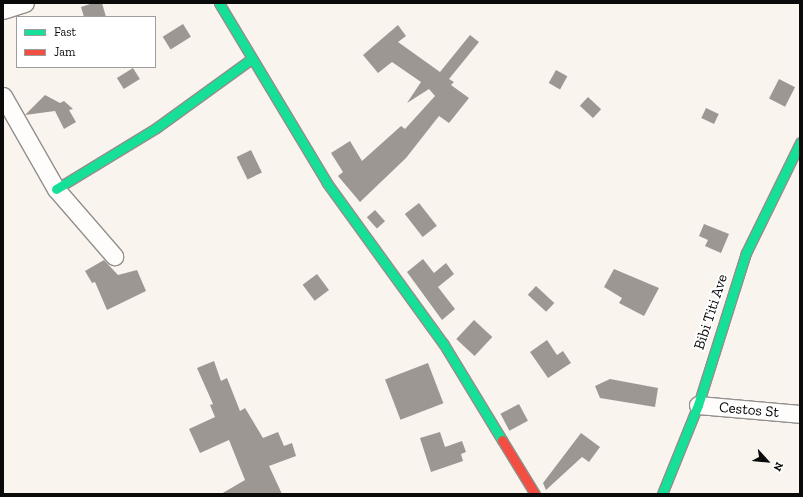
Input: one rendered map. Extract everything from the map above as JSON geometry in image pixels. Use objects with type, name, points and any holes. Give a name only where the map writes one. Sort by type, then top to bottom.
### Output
[{"type":"street","points":[[3,10],[25,3]]},
{"type":"street","points":[[225,5],[250,60],[327,184],[443,343],[535,494]]},
{"type":"street","points":[[56,189],[156,128],[250,60]]},
{"type":"street","points":[[3,96],[56,189],[114,256]]},
{"type":"street","name":"Bibi Titi Ave","points":[[662,494],[698,405],[716,339],[746,253],[800,143]]},
{"type":"street","name":"Cestos St","points":[[698,405],[800,414]]},
{"type":"building","points":[[93,3],[102,3],[106,16],[84,16],[81,7]]},
{"type":"building","points":[[183,24],[191,37],[171,49],[163,37]]},
{"type":"building","points":[[398,25],[406,36],[398,42],[440,72],[470,35],[479,42],[449,79],[454,82],[451,85],[469,98],[449,123],[439,116],[406,158],[360,202],[338,176],[343,172],[331,153],[350,141],[362,161],[401,126],[405,129],[435,96],[429,89],[407,103],[421,82],[392,62],[378,73],[363,55]]},
{"type":"building","points":[[133,68],[140,79],[124,89],[117,78]]},
{"type":"building","points":[[556,70],[567,76],[560,89],[549,83]]},
{"type":"building","points":[[779,79],[795,87],[785,107],[769,99]]},
{"type":"building","points":[[45,95],[60,103],[64,101],[73,109],[69,110],[76,122],[64,129],[55,111],[25,115]]},
{"type":"building","points":[[588,97],[601,109],[593,118],[580,106]]},
{"type":"building","points":[[706,108],[719,114],[714,124],[701,118]]},
{"type":"building","points":[[251,150],[262,172],[248,179],[237,157]]},
{"type":"building","points":[[419,203],[437,226],[423,237],[405,214]]},
{"type":"building","points":[[375,210],[385,221],[377,229],[367,217]]},
{"type":"building","points":[[704,224],[729,234],[721,253],[705,246],[708,240],[699,236]]},
{"type":"building","points":[[423,259],[434,273],[446,263],[454,274],[438,287],[455,309],[442,320],[407,272]]},
{"type":"building","points":[[104,260],[118,275],[137,270],[146,291],[107,310],[95,282],[92,283],[85,271]]},
{"type":"building","points":[[614,269],[659,288],[644,316],[619,303],[622,298],[604,287]]},
{"type":"building","points":[[317,274],[329,290],[315,301],[303,285]]},
{"type":"building","points":[[536,286],[554,303],[546,312],[528,295]]},
{"type":"building","points":[[474,320],[492,337],[475,356],[456,339]]},
{"type":"building","points":[[547,340],[557,355],[563,351],[571,363],[548,378],[530,352]]},
{"type":"building","points":[[214,361],[221,381],[227,378],[240,411],[245,408],[263,438],[278,432],[284,446],[292,443],[296,456],[269,466],[282,494],[221,494],[245,480],[229,440],[200,453],[189,429],[215,417],[210,405],[213,404],[197,368]]},
{"type":"building","points":[[428,363],[443,403],[400,420],[385,379]]},
{"type":"building","points":[[610,379],[658,388],[655,407],[600,398],[595,386]]},
{"type":"building","points":[[519,404],[528,421],[509,431],[500,414]]},
{"type":"building","points":[[440,432],[445,447],[462,441],[466,452],[461,454],[463,461],[431,472],[420,438]]},
{"type":"building","points":[[581,433],[600,447],[589,462],[582,457],[546,490],[543,483]]},
{"type":"traffic: fast","points":[[219,3],[327,183],[443,343],[502,440]]},
{"type":"traffic: fast","points":[[56,189],[156,128],[250,60]]},
{"type":"traffic: fast","points":[[662,494],[698,405],[746,253],[800,143]]},
{"type":"traffic: jam","points":[[502,440],[535,494]]}]
